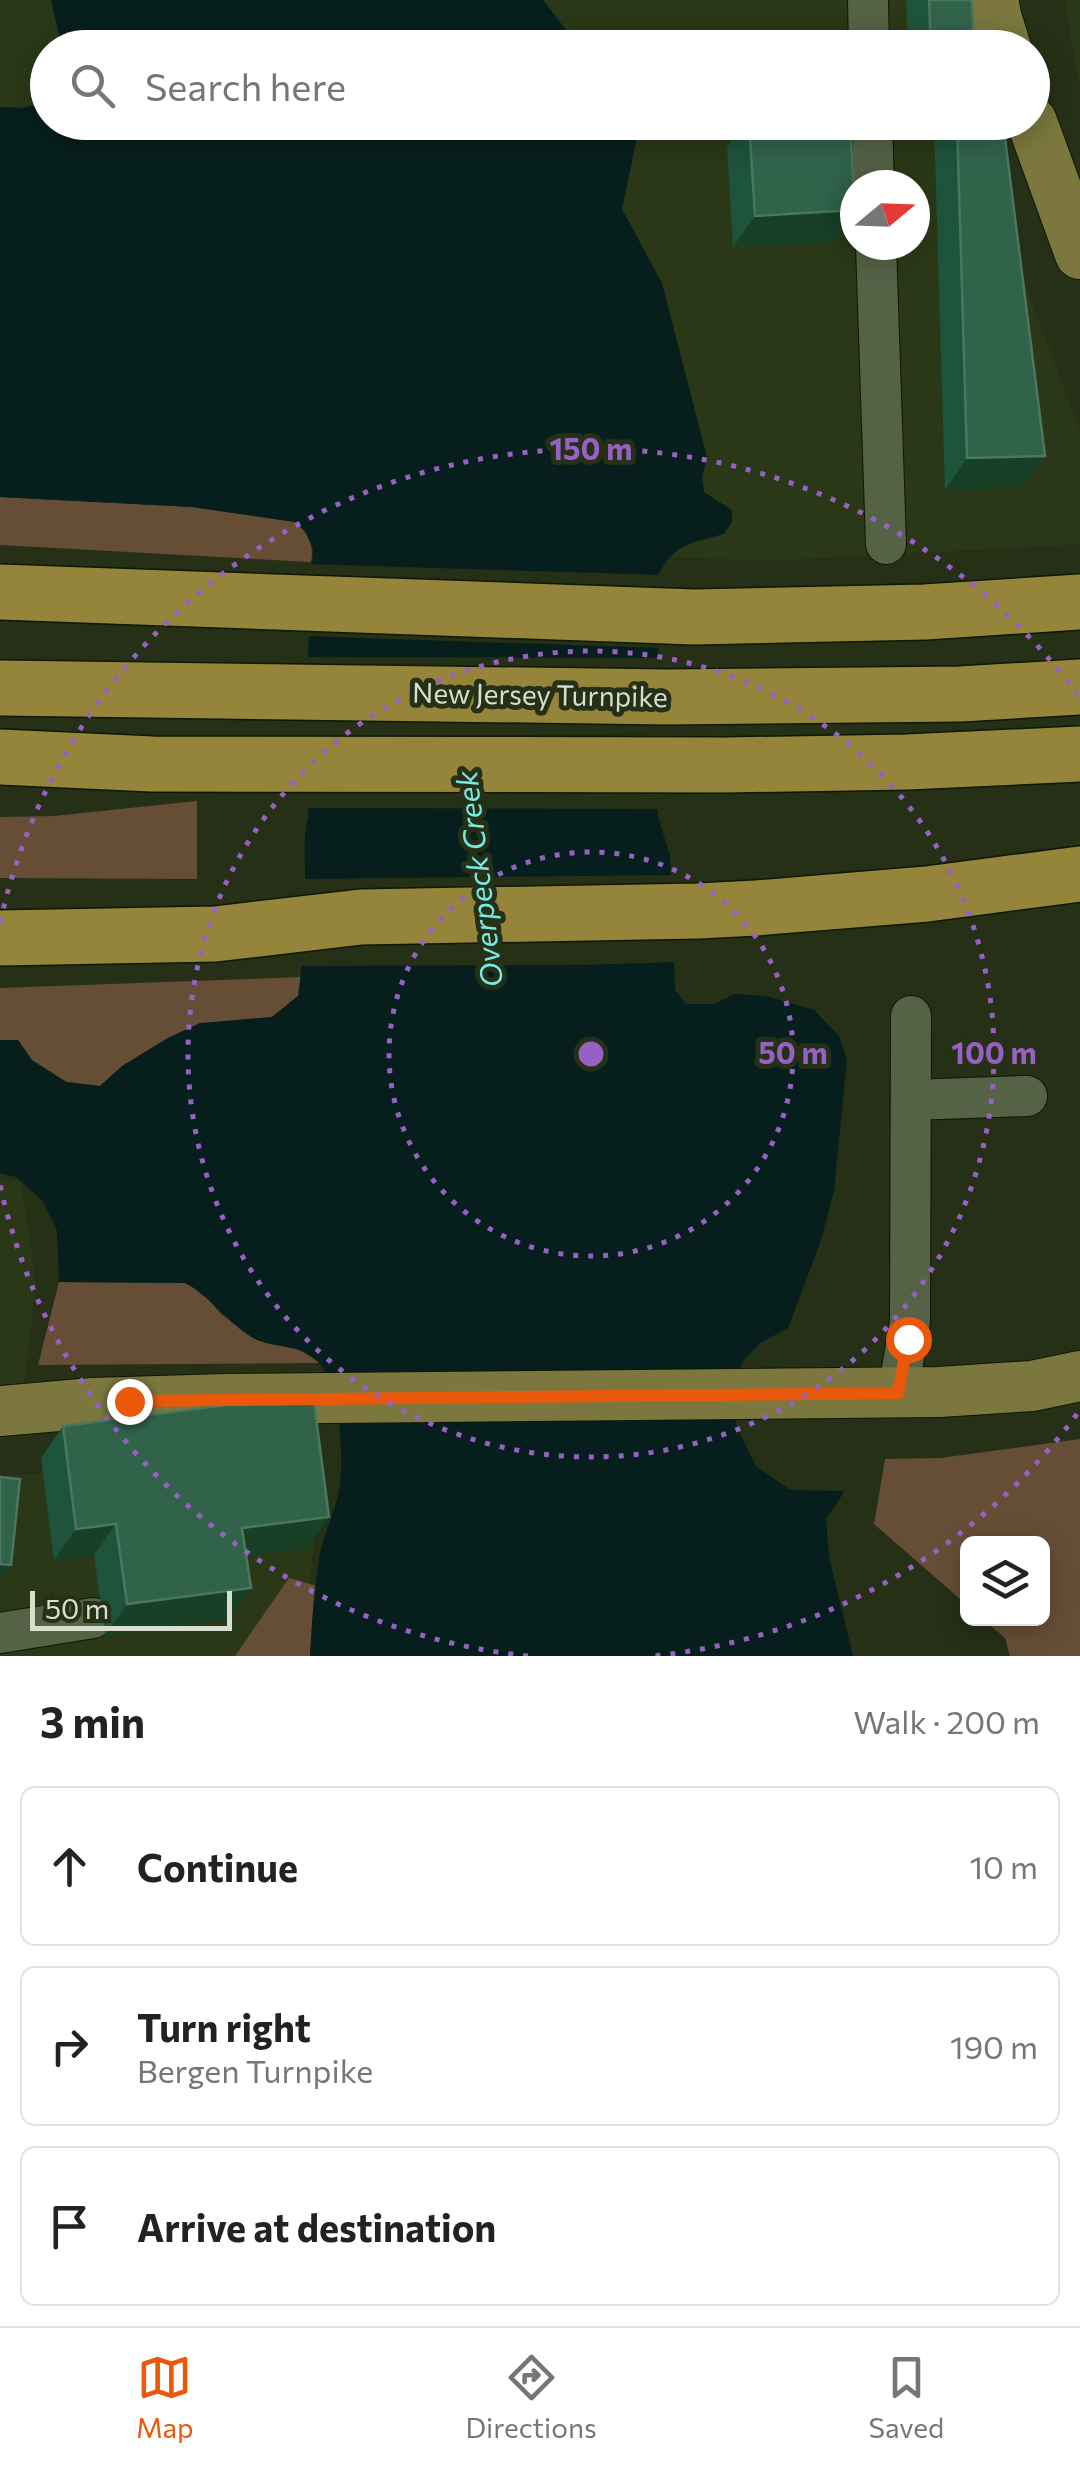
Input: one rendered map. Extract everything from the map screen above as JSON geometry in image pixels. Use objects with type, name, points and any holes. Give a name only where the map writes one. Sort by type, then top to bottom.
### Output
[{"type":"highway","points":[[0,592],[694,617],[925,612],[1080,602]]},
{"type":"highway","name":"New Jersey Turnpike","points":[[0,688],[667,697],[960,694],[1080,687]]},
{"type":"highway","points":[[0,758],[152,764],[667,765],[1080,754]]},
{"type":"highway","points":[[0,776],[152,764]]},
{"type":"highway","points":[[0,906],[215,904],[287,918],[698,912],[927,894],[1080,874]]},
{"type":"highway","points":[[0,938],[216,934],[287,918]]},
{"type":"main road","points":[[994,0],[1000,30]]},
{"type":"main road","points":[[1039,140],[1080,254]]},
{"type":"main road","points":[[0,1411],[147,1400],[898,1393],[1006,1389],[1080,1376]]},
{"type":"lane","points":[[868,0],[869,30]]},
{"type":"lane","points":[[873,140],[874,170]]},
{"type":"lane","points":[[877,260],[886,544]]},
{"type":"lane","points":[[898,1393],[910,1321],[910,1016]]},
{"type":"lane","points":[[912,1100],[1027,1096]]},
{"type":"lane","points":[[0,1634],[93,1618]]},
{"type":"shaded area","points":[[0,0],[51,0],[58,30],[30,30],[30,106],[0,107]]},
{"type":"shaded area","points":[[543,0],[940,0],[945,30],[566,30]]},
{"type":"shaded area","points":[[1065,0],[1080,0],[1080,82],[1077,73]]},
{"type":"shaded area","points":[[636,140],[971,140],[1080,430],[1080,544],[769,561],[668,557],[688,544],[724,534],[704,492],[702,477],[707,457],[622,209]]},
{"type":"shaded area","points":[[0,497],[192,507],[295,522],[309,540],[311,562],[0,545]]},
{"type":"shaded area","points":[[197,801],[197,879],[0,878],[0,817],[54,816]]},
{"type":"shaded area","points":[[301,977],[298,996],[272,1017],[200,1024],[168,1038],[123,1066],[100,1086],[67,1082],[31,1060],[18,1040],[0,1040],[0,988]]},
{"type":"shaded area","points":[[0,1179],[21,1181],[36,1283],[24,1387],[0,1385]]},
{"type":"shaded area","points":[[59,1282],[185,1283],[201,1291],[221,1314],[258,1340],[297,1348],[320,1363],[38,1365]]},
{"type":"shaded area","points":[[1080,1439],[1080,1656],[1010,1656],[1005,1638],[991,1626],[1050,1626],[1050,1536],[960,1536],[960,1599],[874,1524],[885,1459],[940,1458]]},
{"type":"shaded area","points":[[321,1464],[303,1656],[0,1656],[0,1476],[174,1465]]},
{"type":"shaded area","points":[[289,1578],[317,1586],[310,1656],[235,1656]]},
{"type":"water","points":[[51,0],[543,0],[566,30],[58,30]]},
{"type":"water","name":"Overpeck Creek","points":[[30,106],[30,140],[636,140],[622,209],[662,283],[707,457],[702,477],[704,492],[732,510],[732,522],[724,534],[678,550],[658,575],[658,816],[670,856],[675,990],[686,1004],[714,1004],[735,994],[766,996],[814,1010],[839,1036],[847,1060],[834,1191],[820,1243],[788,1328],[760,1343],[744,1360],[735,1380],[737,1428],[756,1466],[790,1490],[845,1491],[826,1519],[829,1557],[853,1656],[310,1656],[319,1562],[341,1471],[336,1404],[320,1364],[306,1353],[265,1343],[247,1334],[185,1283],[59,1282],[57,1231],[43,1201],[16,1177],[0,1173],[0,1040],[18,1040],[32,1060],[66,1082],[100,1086],[122,1066],[200,1023],[272,1017],[298,996],[308,818],[308,653],[313,549],[305,531],[295,522],[192,507],[0,497],[0,107]]},
{"type":"pier","points":[[306,564],[664,575],[663,648],[303,636]]},
{"type":"pier","points":[[306,657],[663,658],[663,809],[306,808]]},
{"type":"pier","points":[[676,875],[679,962],[297,966],[300,879]]},
{"type":"building","points":[[929,0],[972,0],[973,30],[930,30]]},
{"type":"building","points":[[750,140],[851,140],[853,170],[840,170],[840,211],[755,216]]},
{"type":"building","points":[[958,140],[1005,140],[1045,456],[967,458]]},
{"type":"building","points":[[313,1394],[329,1517],[242,1528],[251,1588],[127,1604],[116,1524],[76,1529],[63,1426]]},
{"type":"building","points":[[0,1477],[20,1479],[11,1565],[0,1564]]},
{"type":"route","points":[[129,1401],[898,1393],[908,1339]]}]
